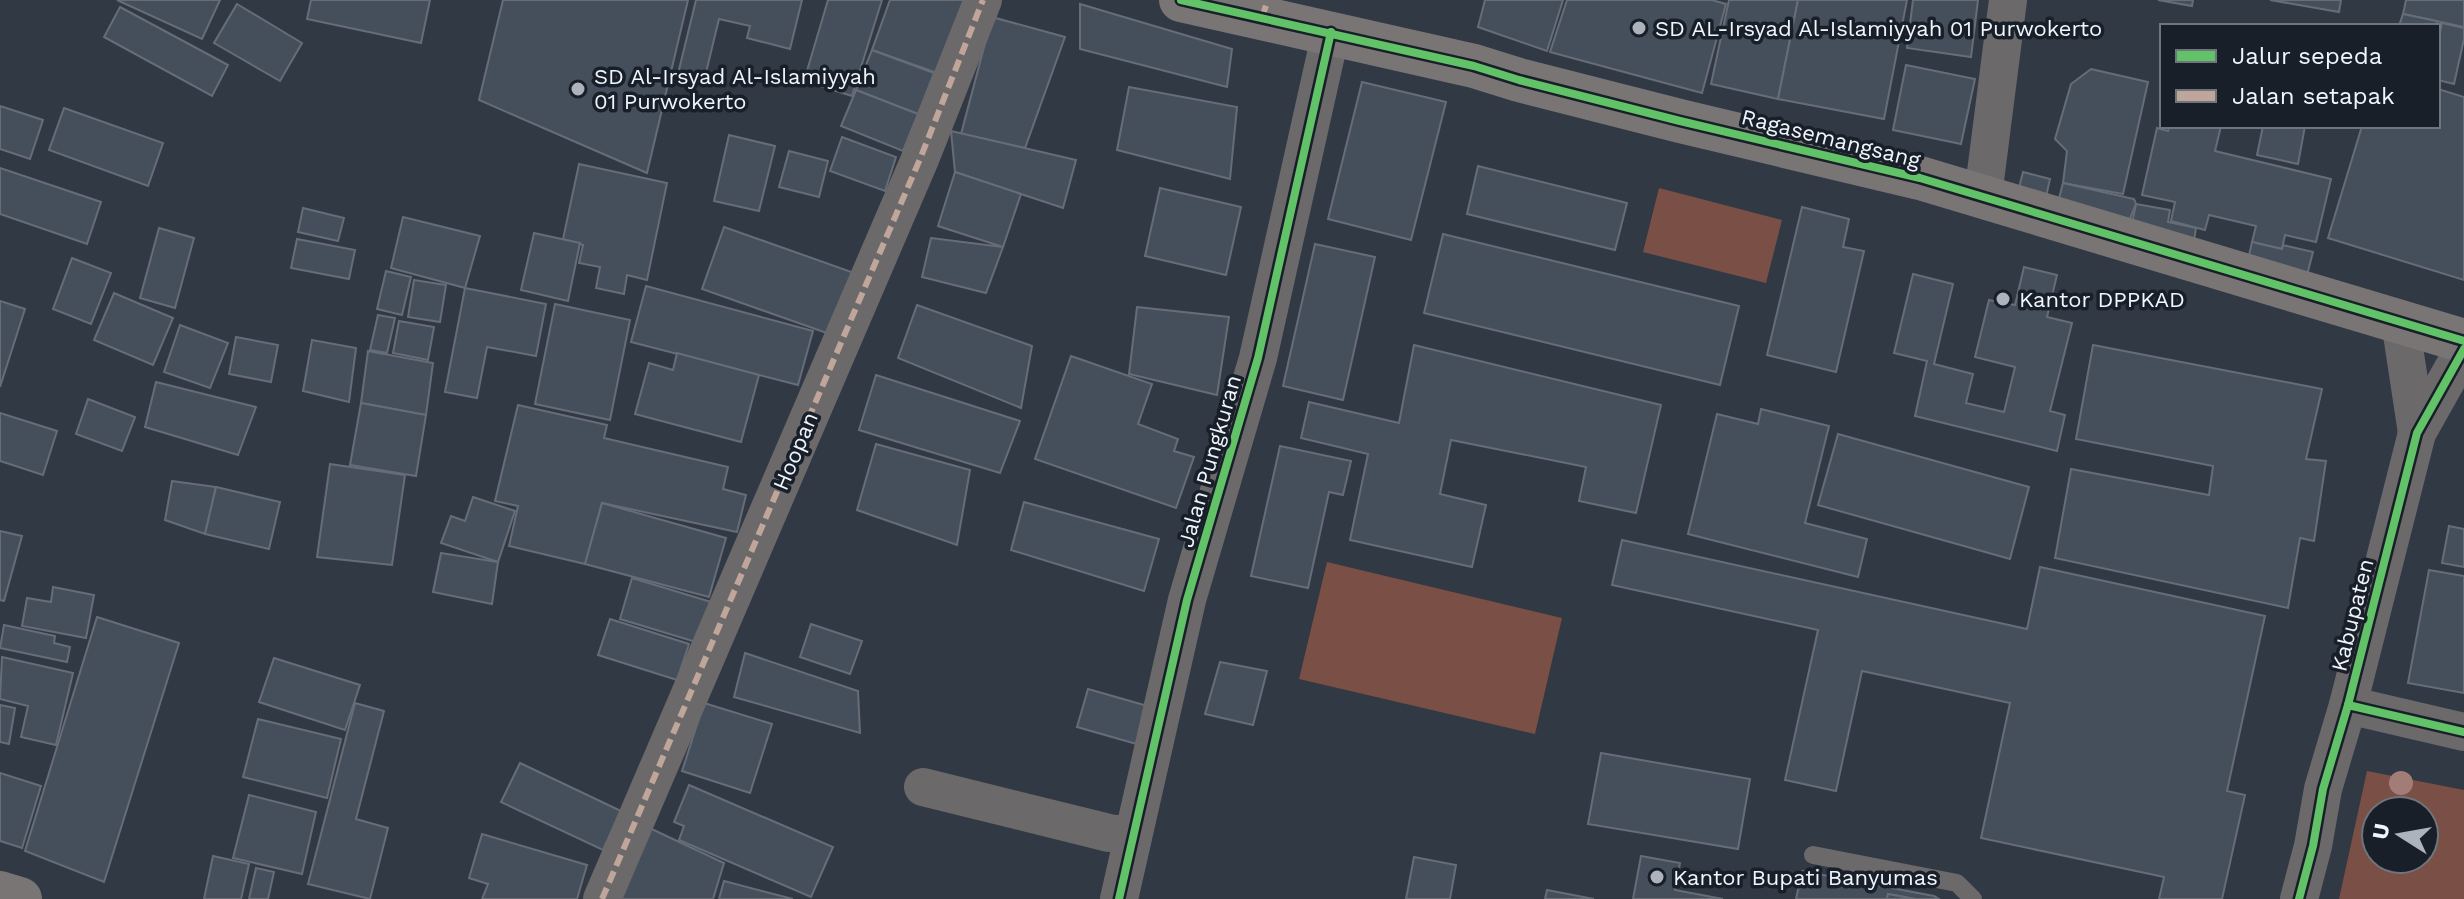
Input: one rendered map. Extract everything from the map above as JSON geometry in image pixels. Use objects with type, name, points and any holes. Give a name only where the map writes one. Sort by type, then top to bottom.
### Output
[{"type":"street","name":"Hoopan","points":[[602,899],[920,159],[983,0]]},
{"type":"street","name":"Ragasemangsang","points":[[1181,0],[1265,9],[1331,32],[1983,196],[2464,341]]},
{"type":"street","points":[[1983,196],[2008,0]]},
{"type":"street","name":"Jalan Pungkuran","points":[[1119,899],[1187,600],[1258,358],[1331,32]]},
{"type":"street","points":[[2400,321],[2417,433]]},
{"type":"street","name":"Kabupaten","points":[[2299,899],[2323,789],[2348,705],[2417,433],[2464,349]]},
{"type":"street","points":[[2348,705],[2464,732]]},
{"type":"street","points":[[923,787],[1109,833],[1133,836]]},
{"type":"street","points":[[0,893],[20,899]]},
{"type":"lane","points":[[1813,855],[1957,883],[1973,899]]},
{"type":"shaded area","points":[[1659,188],[1782,220],[1766,283],[1643,252]]},
{"type":"shaded area","points":[[1327,562],[1562,618],[1535,734],[1299,679]]},
{"type":"shaded area","points":[[2367,771],[2464,790],[2464,899],[2339,899],[2360,803],[2360,875],[2440,875],[2440,795],[2362,795]]},
{"type":"building","points":[[117,0],[220,0],[202,39]]},
{"type":"building","points":[[311,0],[430,0],[421,43],[307,19]]},
{"type":"building","name":"SD Al-Irsyad Al-Islamiyyah 01 Purwokerto","points":[[503,0],[688,0],[647,173],[479,100]]},
{"type":"building","points":[[696,0],[802,0],[790,49],[747,38],[750,26],[719,19],[704,81],[677,78]]},
{"type":"building","points":[[828,0],[882,0],[852,96],[804,81]]},
{"type":"building","points":[[890,0],[966,0],[940,74],[872,50]]},
{"type":"building","points":[[1485,0],[1563,0],[1547,51],[1478,27]]},
{"type":"building","name":"SD AL-Irsyad Al-Islamiyyah 01 Purwokerto","points":[[1567,0],[1712,0],[1726,4],[1702,93],[1550,52]]},
{"type":"building","points":[[1729,0],[1798,0],[1778,99],[1711,84]]},
{"type":"building","points":[[1798,0],[1907,0],[1884,119],[1778,99]]},
{"type":"building","points":[[1913,0],[1978,0],[1971,57],[1907,48]]},
{"type":"building","points":[[2158,0],[2193,0],[2192,6]]},
{"type":"building","points":[[2270,0],[2341,0],[2339,12]]},
{"type":"building","points":[[2406,0],[2464,0],[2464,27],[2403,14]]},
{"type":"building","points":[[237,4],[302,43],[280,81],[214,43]]},
{"type":"building","points":[[1080,4],[1232,49],[1227,87],[1080,49]]},
{"type":"building","points":[[120,7],[228,65],[212,96],[104,37]]},
{"type":"building","points":[[2403,14],[2437,21],[2436,24],[2400,24]]},
{"type":"building","points":[[992,17],[1065,37],[1025,148],[961,134]]},
{"type":"building","points":[[2442,23],[2464,28],[2454,84],[2440,80]]},
{"type":"building","points":[[872,50],[934,73],[918,114],[856,90]]},
{"type":"building","points":[[1906,65],[1975,79],[1961,144],[1893,130]]},
{"type":"building","points":[[2091,69],[2148,82],[2123,194],[2063,183],[2067,151],[2055,139],[2071,84]]},
{"type":"building","points":[[1362,82],[1446,102],[1411,240],[1328,219]]},
{"type":"building","points":[[1129,87],[1237,107],[1230,179],[1117,150]]},
{"type":"building","points":[[856,90],[918,114],[903,151],[841,126]]},
{"type":"building","points":[[2440,90],[2464,97],[2464,280],[2328,238],[2361,128],[2440,128]]},
{"type":"building","points":[[0,106],[43,120],[30,159],[0,149]]},
{"type":"building","points":[[64,108],[163,143],[148,186],[49,150]]},
{"type":"building","points":[[2157,128],[2168,131],[2169,128],[2221,128],[2215,151],[2331,179],[2316,242],[2285,235],[2282,249],[2252,242],[2256,226],[2209,215],[2205,230],[2171,221],[2175,202],[2142,195]]},
{"type":"building","points":[[2263,128],[2305,128],[2298,164],[2257,155]]},
{"type":"building","points":[[951,131],[1076,160],[1063,208],[955,172]]},
{"type":"building","points":[[729,135],[775,146],[759,211],[714,201]]},
{"type":"building","points":[[842,137],[896,157],[885,191],[830,171]]},
{"type":"building","points":[[789,151],[828,161],[819,197],[779,187]]},
{"type":"building","points":[[579,164],[667,183],[647,280],[627,275],[624,294],[596,288],[600,267],[579,263],[583,245],[563,239]]},
{"type":"building","points":[[1478,166],[1627,203],[1615,250],[1467,214]]},
{"type":"building","points":[[0,168],[101,202],[87,244],[0,214]]},
{"type":"building","points":[[955,172],[1021,194],[1003,247],[938,226]]},
{"type":"building","points":[[2023,172],[2050,179],[2044,206],[2016,200]]},
{"type":"building","points":[[2063,183],[2134,199],[2136,204],[2129,221],[2057,206]]},
{"type":"building","points":[[1160,188],[1241,207],[1226,275],[1145,256]]},
{"type":"building","points":[[2136,204],[2170,210],[2168,222],[2196,228],[2193,246],[2130,233]]},
{"type":"building","points":[[1802,207],[1849,219],[1843,247],[1864,251],[1836,372],[1767,355]]},
{"type":"building","points":[[303,208],[344,218],[338,241],[298,232]]},
{"type":"building","points":[[403,217],[480,236],[465,288],[391,268]]},
{"type":"building","points":[[724,227],[860,275],[838,337],[702,289]]},
{"type":"building","points":[[159,228],[194,238],[175,308],[140,298]]},
{"type":"building","points":[[534,233],[580,243],[568,301],[521,290]]},
{"type":"building","points":[[1443,234],[1739,306],[1720,385],[1424,313]]},
{"type":"building","points":[[931,238],[1003,247],[986,293],[922,277]]},
{"type":"building","points":[[297,239],[355,250],[349,279],[291,268]]},
{"type":"building","points":[[2252,242],[2313,252],[2307,275],[2248,260]]},
{"type":"building","points":[[1315,244],[1375,257],[1343,400],[1283,386]]},
{"type":"building","points":[[72,258],[111,273],[91,324],[53,309]]},
{"type":"building","points":[[2024,267],[2057,275],[2047,317],[2072,323],[2050,411],[2065,415],[2057,451],[1915,416],[1927,361],[1894,353],[1913,274],[1953,284],[1934,364],[1973,374],[1966,403],[2004,412],[2015,367],[1975,357],[1989,300],[2015,305]]},
{"type":"building","points":[[386,271],[411,277],[402,315],[377,309]]},
{"type":"building","points":[[414,280],[446,285],[440,322],[408,317]]},
{"type":"building","points":[[646,286],[813,331],[798,385],[631,342]]},
{"type":"building","points":[[465,288],[546,304],[536,356],[487,347],[477,398],[445,392]]},
{"type":"building","points":[[114,293],[173,318],[153,365],[94,340]]},
{"type":"building","points":[[0,301],[25,309],[0,387]]},
{"type":"building","points":[[555,304],[630,320],[610,420],[535,404]]},
{"type":"building","points":[[917,305],[1032,346],[1021,408],[898,358]]},
{"type":"building","points":[[1137,307],[1229,317],[1217,395],[1129,374]]},
{"type":"building","points":[[378,315],[395,318],[387,353],[370,350]]},
{"type":"building","points":[[399,321],[434,327],[428,360],[393,353]]},
{"type":"building","points":[[180,325],[228,343],[210,388],[164,372]]},
{"type":"building","points":[[236,337],[278,345],[271,382],[229,374]]},
{"type":"building","points":[[312,340],[356,348],[349,402],[303,391]]},
{"type":"building","points":[[1414,345],[1661,405],[1636,513],[1579,501],[1586,467],[1451,440],[1440,494],[1486,505],[1472,567],[1350,540],[1368,454],[1301,438],[1309,402],[1399,423]]},
{"type":"building","points":[[2093,345],[2322,389],[2306,459],[2326,461],[2314,541],[2300,538],[2288,608],[2055,558],[2071,469],[2209,495],[2213,466],[2076,439]]},
{"type":"building","points":[[368,351],[433,363],[426,415],[361,403]]},
{"type":"building","points":[[677,353],[759,375],[741,442],[635,414],[649,363],[673,370]]},
{"type":"building","points":[[1071,356],[1152,384],[1138,424],[1178,439],[1174,451],[1194,457],[1176,508],[1035,459]]},
{"type":"building","points":[[876,375],[1020,421],[1000,473],[859,430]]},
{"type":"building","points":[[156,382],[256,407],[238,455],[145,427]]},
{"type":"building","points":[[88,399],[135,417],[122,451],[76,434]]},
{"type":"building","points":[[361,403],[426,415],[416,476],[350,465]]},
{"type":"building","points":[[518,405],[607,425],[604,438],[728,467],[723,489],[746,495],[737,532],[602,503],[585,564],[509,546],[518,506],[495,501]]},
{"type":"building","points":[[1761,409],[1829,426],[1805,523],[1867,539],[1858,577],[1688,534],[1717,414],[1758,424]]},
{"type":"building","points":[[0,413],[57,431],[43,475],[0,461]]},
{"type":"building","points":[[1838,434],[2029,487],[2010,559],[1818,505]]},
{"type":"building","points":[[876,444],[970,470],[957,545],[857,510]]},
{"type":"building","points":[[1280,446],[1351,461],[1343,495],[1329,492],[1308,588],[1251,576]]},
{"type":"building","points":[[330,464],[405,475],[392,565],[317,557]]},
{"type":"building","points":[[172,481],[216,487],[205,534],[165,520]]},
{"type":"building","points":[[216,487],[280,502],[269,549],[205,534]]},
{"type":"building","points":[[473,497],[515,511],[498,562],[441,543],[451,516],[465,521]]},
{"type":"building","points":[[1024,502],[1159,539],[1144,591],[1011,550]]},
{"type":"building","points":[[602,503],[726,538],[709,597],[585,564]]},
{"type":"building","points":[[2449,526],[2464,529],[2464,567],[2442,563]]},
{"type":"building","points":[[0,531],[22,536],[4,601],[0,600]]},
{"type":"building","points":[[1622,540],[2027,629],[2040,567],[2265,616],[2227,791],[2245,795],[2222,899],[2159,899],[2164,877],[1981,838],[2010,703],[1862,671],[1836,791],[1785,780],[1818,630],[1612,585]]},
{"type":"building","points":[[441,553],[498,562],[492,604],[433,592]]},
{"type":"building","points":[[2429,570],[2464,576],[2464,693],[2408,683]]},
{"type":"building","points":[[632,578],[721,605],[709,646],[620,619]]},
{"type":"building","points":[[53,587],[94,595],[86,638],[22,626],[27,598],[51,602]]},
{"type":"building","points":[[97,617],[179,643],[104,882],[25,851]]},
{"type":"building","points":[[610,619],[689,644],[677,680],[598,655]]},
{"type":"building","points":[[811,624],[862,641],[850,674],[800,657]]},
{"type":"building","points":[[4,625],[55,636],[54,643],[70,647],[67,662],[0,648]]},
{"type":"building","points":[[745,653],[858,691],[860,733],[734,697]]},
{"type":"building","points":[[2,657],[73,673],[56,745],[21,737],[28,706],[0,699]]},
{"type":"building","points":[[274,658],[360,685],[345,730],[259,702]]},
{"type":"building","points":[[1220,662],[1267,671],[1253,725],[1205,714]]},
{"type":"building","points":[[1088,689],[1151,707],[1140,745],[1077,727]]},
{"type":"building","points":[[355,703],[384,711],[356,819],[388,828],[370,899],[308,884]]},
{"type":"building","points":[[704,703],[772,724],[750,793],[682,771]]},
{"type":"building","points":[[0,705],[15,708],[9,744],[0,742]]},
{"type":"building","points":[[258,719],[341,739],[327,798],[243,777]]},
{"type":"building","points":[[1601,753],[1750,779],[1738,849],[1588,824]]},
{"type":"building","points":[[520,763],[621,811],[603,850],[501,802]]},
{"type":"building","points":[[0,773],[41,786],[22,848],[0,841]]},
{"type":"building","points":[[689,785],[833,847],[811,897],[679,840],[684,826],[674,822]]},
{"type":"building","points":[[249,795],[316,812],[302,874],[233,858]]},
{"type":"building","points":[[641,824],[724,863],[713,899],[617,899]]},
{"type":"building","points":[[482,834],[587,865],[577,899],[482,899],[488,884],[469,878]]},
{"type":"building","points":[[213,856],[249,864],[241,899],[204,899]]},
{"type":"building","name":"Kantor Bupati Banyumas","points":[[1641,856],[1680,863],[1675,890],[1723,899],[1633,899]]},
{"type":"building","points":[[1414,857],[1456,865],[1450,899],[1406,899]]},
{"type":"building","points":[[256,868],[274,872],[268,899],[249,899]]},
{"type":"building","points":[[1802,871],[1939,899],[1888,894],[1887,899],[1796,899]]},
{"type":"building","points":[[724,881],[793,899],[719,899]]},
{"type":"building","points":[[1547,890],[1594,899],[1545,899]]},
{"type":"building","name":"Kantor Bupati Banyumas","points":[[1888,894],[1915,899],[1887,899]]},
{"type":"marked path","points":[[602,899],[920,159],[983,0]]},
{"type":"marked path","points":[[1262,17],[1268,0]]},
{"type":"cycle path","points":[[1181,0],[1474,66],[1680,121],[1920,178],[2464,341]]},
{"type":"cycle path","points":[[1119,899],[1187,600],[1258,358],[1331,32]]},
{"type":"cycle path","points":[[2299,899],[2323,789],[2348,705],[2417,433],[2464,349]]},
{"type":"cycle path","points":[[2348,705],[2464,732]]},
{"type":"place","name":"SD AL-Irsyad Al-Islamiyyah 01 Purwokerto","points":[[1639,28]]},
{"type":"place","name":"SD Al-Irsyad Al-Islamiyyah 01 Purwokerto","points":[[578,89]]},
{"type":"place","name":"Kantor DPPKAD","points":[[2003,299]]},
{"type":"place","name":"Kantor Bupati Banyumas","points":[[1657,877]]}]
